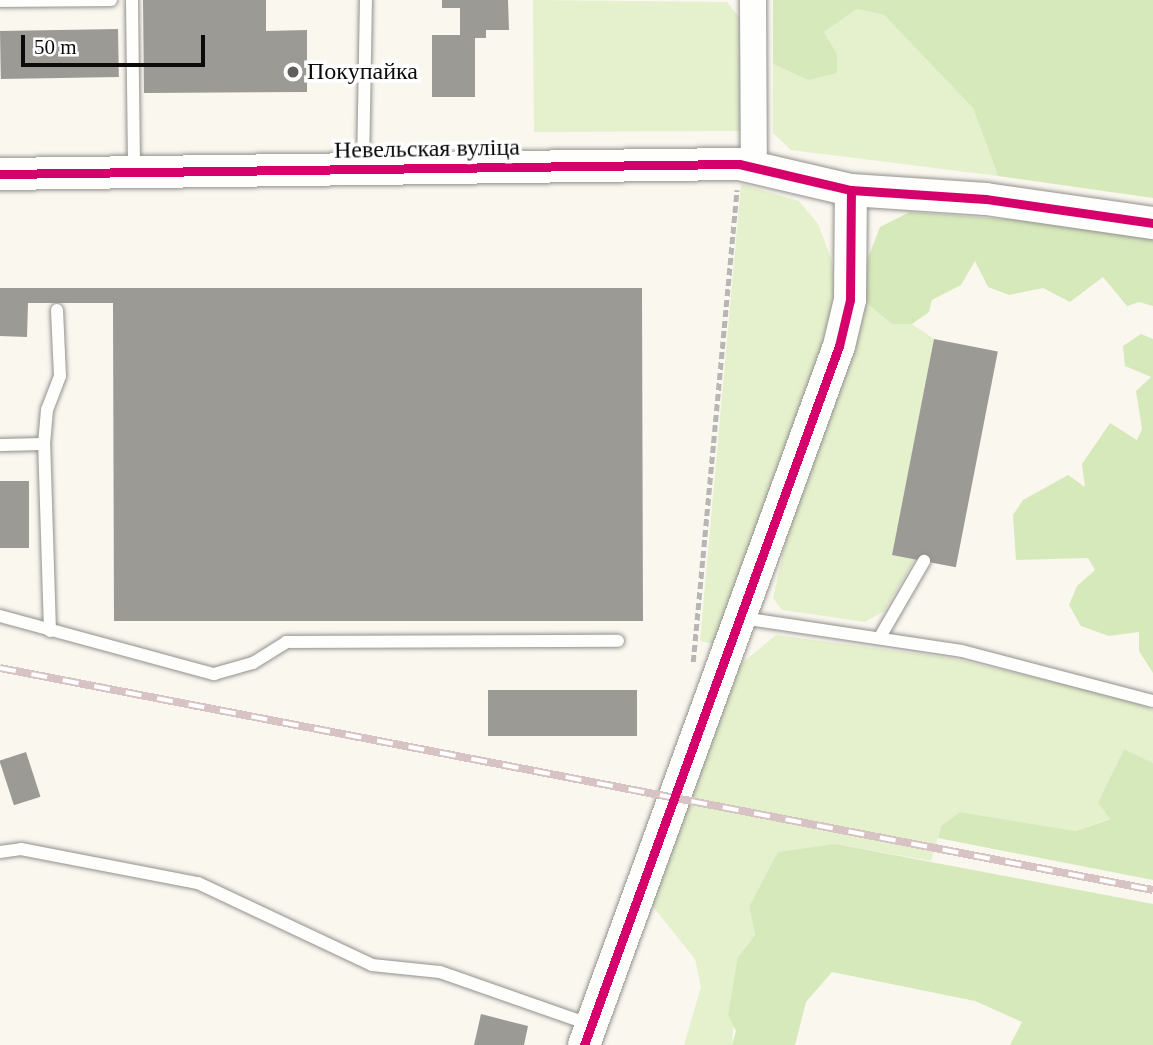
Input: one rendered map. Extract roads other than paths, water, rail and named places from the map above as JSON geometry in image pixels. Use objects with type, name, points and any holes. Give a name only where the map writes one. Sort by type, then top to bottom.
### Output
[{"type":"street","points":[[747,165],[753,0]]},
{"type":"street","name":"Невельская вуліца","points":[[0,174],[747,165],[851,190],[985,199],[1153,223]]},
{"type":"street","points":[[588,1035],[738,617],[839,346],[850,300],[851,190]]},
{"type":"lane","points":[[0,1],[111,0]]},
{"type":"lane","points":[[132,0],[134,173]]},
{"type":"lane","points":[[363,169],[366,0]]},
{"type":"lane","points":[[50,631],[44,443],[47,410],[60,376],[57,310]]},
{"type":"lane","points":[[0,444],[44,443]]},
{"type":"lane","points":[[880,637],[924,561]]},
{"type":"lane","points":[[0,616],[214,674],[253,663],[286,642],[618,642]]},
{"type":"lane","points":[[738,617],[962,651],[1153,701]]},
{"type":"lane","points":[[0,852],[21,849],[198,883],[372,965],[440,972],[588,1035]]},
{"type":"railway","points":[[0,668],[1153,890]]},
{"type":"place","name":"Покупайка","points":[[293,72]]}]
